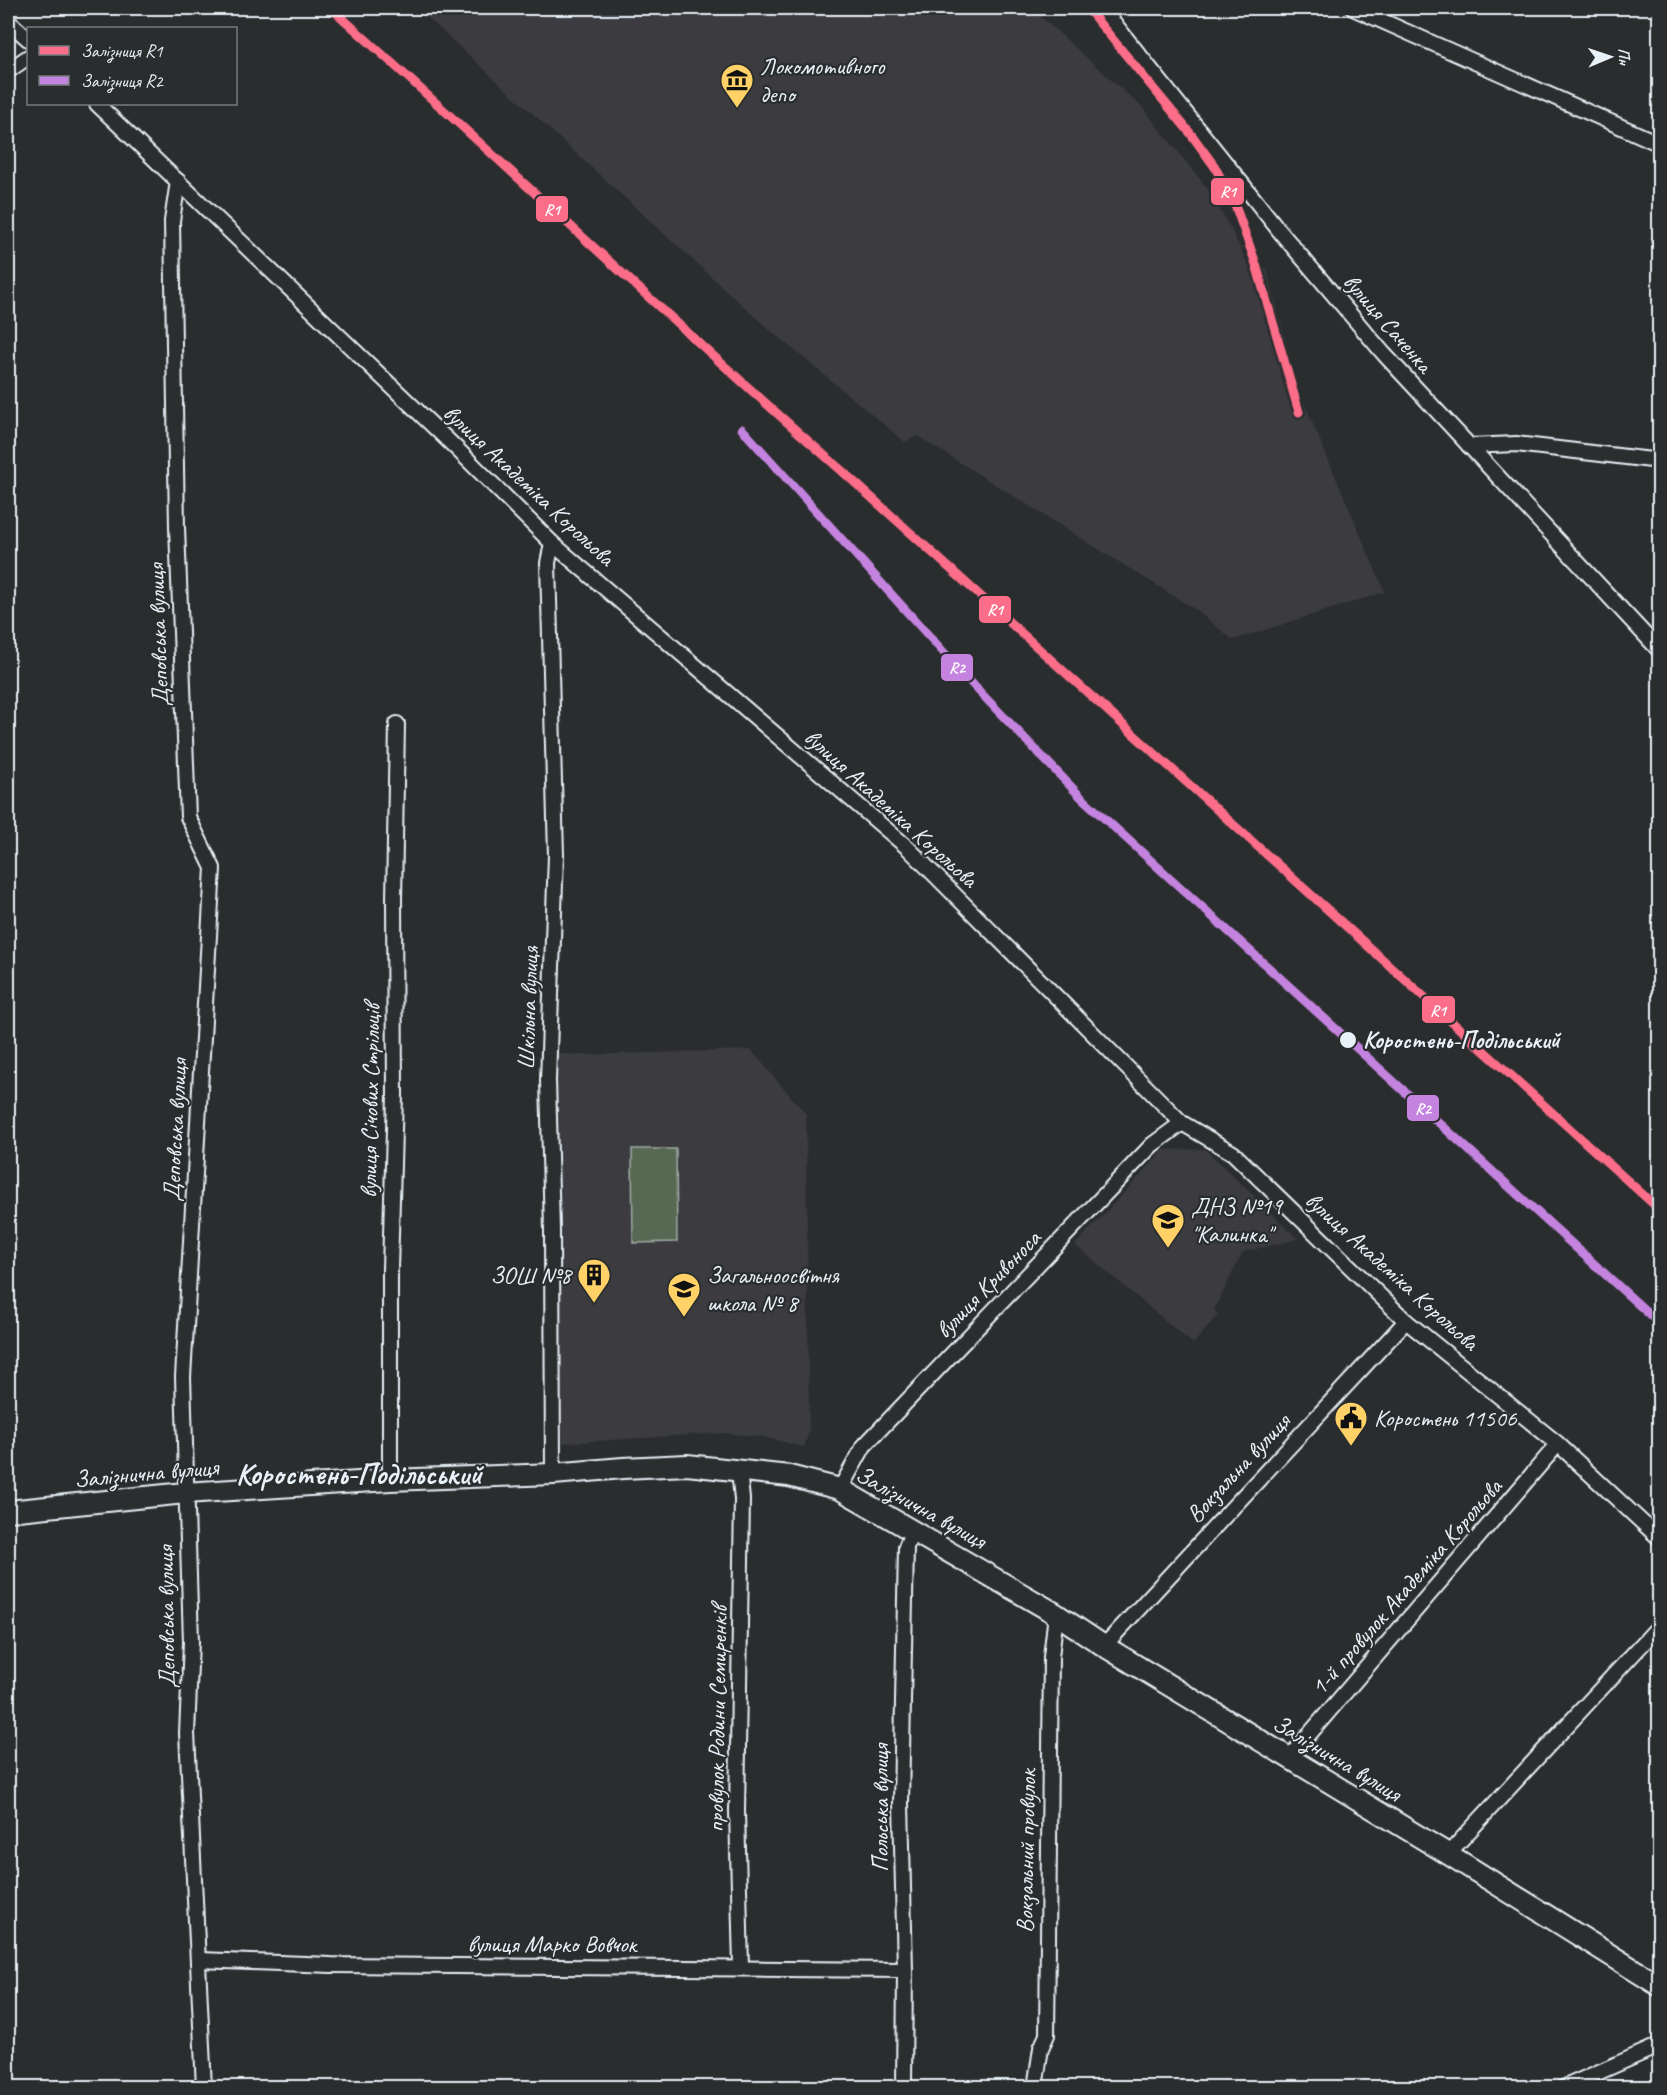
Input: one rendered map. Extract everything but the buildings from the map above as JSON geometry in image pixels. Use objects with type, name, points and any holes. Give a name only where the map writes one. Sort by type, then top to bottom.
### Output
[{"type":"street","name":"вулиця Саченка","points":[[1102,8],[1282,234],[1384,354],[1659,651]]},
{"type":"street","points":[[1353,8],[1659,144]]},
{"type":"street","points":[[8,21],[27,38]]},
{"type":"street","points":[[8,70],[27,58]]},
{"type":"street","name":"вулиця Академіка Корольова","points":[[98,105],[552,543],[908,848],[1182,1123],[1233,1153],[1406,1321],[1558,1444],[1659,1539]]},
{"type":"street","name":"Деповська вулиця","points":[[178,182],[172,221],[177,527],[188,817],[213,868],[183,1377],[191,1642],[188,1757],[191,1841],[200,1960],[204,2088]]},
{"type":"street","points":[[1469,446],[1516,444],[1659,461]]},
{"type":"street","name":"Шкільна вулиця","points":[[552,543],[548,563],[556,855],[548,1080],[552,1230],[553,1474]]},
{"type":"street","name":"вулиця Січових Стрільців","points":[[390,1480],[396,724]]},
{"type":"street","name":"вулиця Кривоноса","points":[[840,1489],[864,1446],[1152,1145],[1182,1123]]},
{"type":"street","name":"Вокзальна вулиця","points":[[1104,1646],[1406,1321]]},
{"type":"street","name":"1-й провулок Академіка Корольова","points":[[1288,1759],[1558,1444]]},
{"type":"street","name":"Залізнична вулиця","points":[[8,1511],[185,1494],[390,1480],[553,1474],[687,1465],[789,1476],[840,1489],[1056,1614],[1104,1646],[1448,1854],[1659,1986]]},
{"type":"street","name":"провулок Родини Семиренків","points":[[739,1471],[742,1499],[737,1811],[741,1967]]},
{"type":"street","name":"Польська вулиця","points":[[904,2088],[905,1970],[901,1792],[906,1546],[912,1530]]},
{"type":"street","name":"Вокзальний провулок","points":[[1035,2088],[1041,2048],[1047,2035],[1051,1676],[1056,1614]]},
{"type":"street","points":[[1448,1854],[1659,1625]]},
{"type":"street","name":"вулиця Марко Вовчок","points":[[200,1960],[331,1965],[905,1970]]},
{"type":"street","points":[[1563,2088],[1659,2045]]},
{"type":"shaded area","points":[[417,8],[1031,8],[1142,107],[1208,189],[1251,271],[1266,267],[1301,396],[1385,592],[1233,640],[1196,610],[917,436],[905,442],[765,326]]},
{"type":"shaded area","name":"Загальноосвітня школа № 8","points":[[751,1050],[806,1114],[809,1431],[804,1447],[763,1437],[722,1433],[563,1443],[555,1205],[557,1053],[578,1055]]},
{"type":"shaded area","name":"ДНЗ №19 \"Калинка\"","points":[[1205,1149],[1298,1239],[1243,1252],[1214,1310],[1218,1315],[1193,1344],[1075,1245],[1164,1150]]},
{"type":"green space","points":[[632,1149],[676,1149],[677,1242],[633,1243]]},
{"type":"rail line","name":"R1","points":[[331,8],[713,356],[1660,1210]]},
{"type":"rail line","name":"R1","points":[[1087,8],[1191,134],[1215,167],[1236,208],[1255,261],[1299,412]]},
{"type":"rail line","name":"R2","points":[[742,429],[975,687],[1081,797],[1660,1324]]},
{"type":"place","name":"Локомотивного депо","points":[[737,109]]},
{"type":"place","name":"Коростень-Подільський","points":[[1348,1040]]},
{"type":"place","name":"ДНЗ №19 \"Калинка\"","points":[[1168,1249]]},
{"type":"place","name":"ЗОШ №8","points":[[594,1304]]},
{"type":"place","name":"Загальноосвітня школа № 8","points":[[684,1318]]},
{"type":"place","name":"Коростень 11506","points":[[1351,1447]]},
{"type":"district","name":"Коростень-Подільський","points":[[359,1474]]}]
